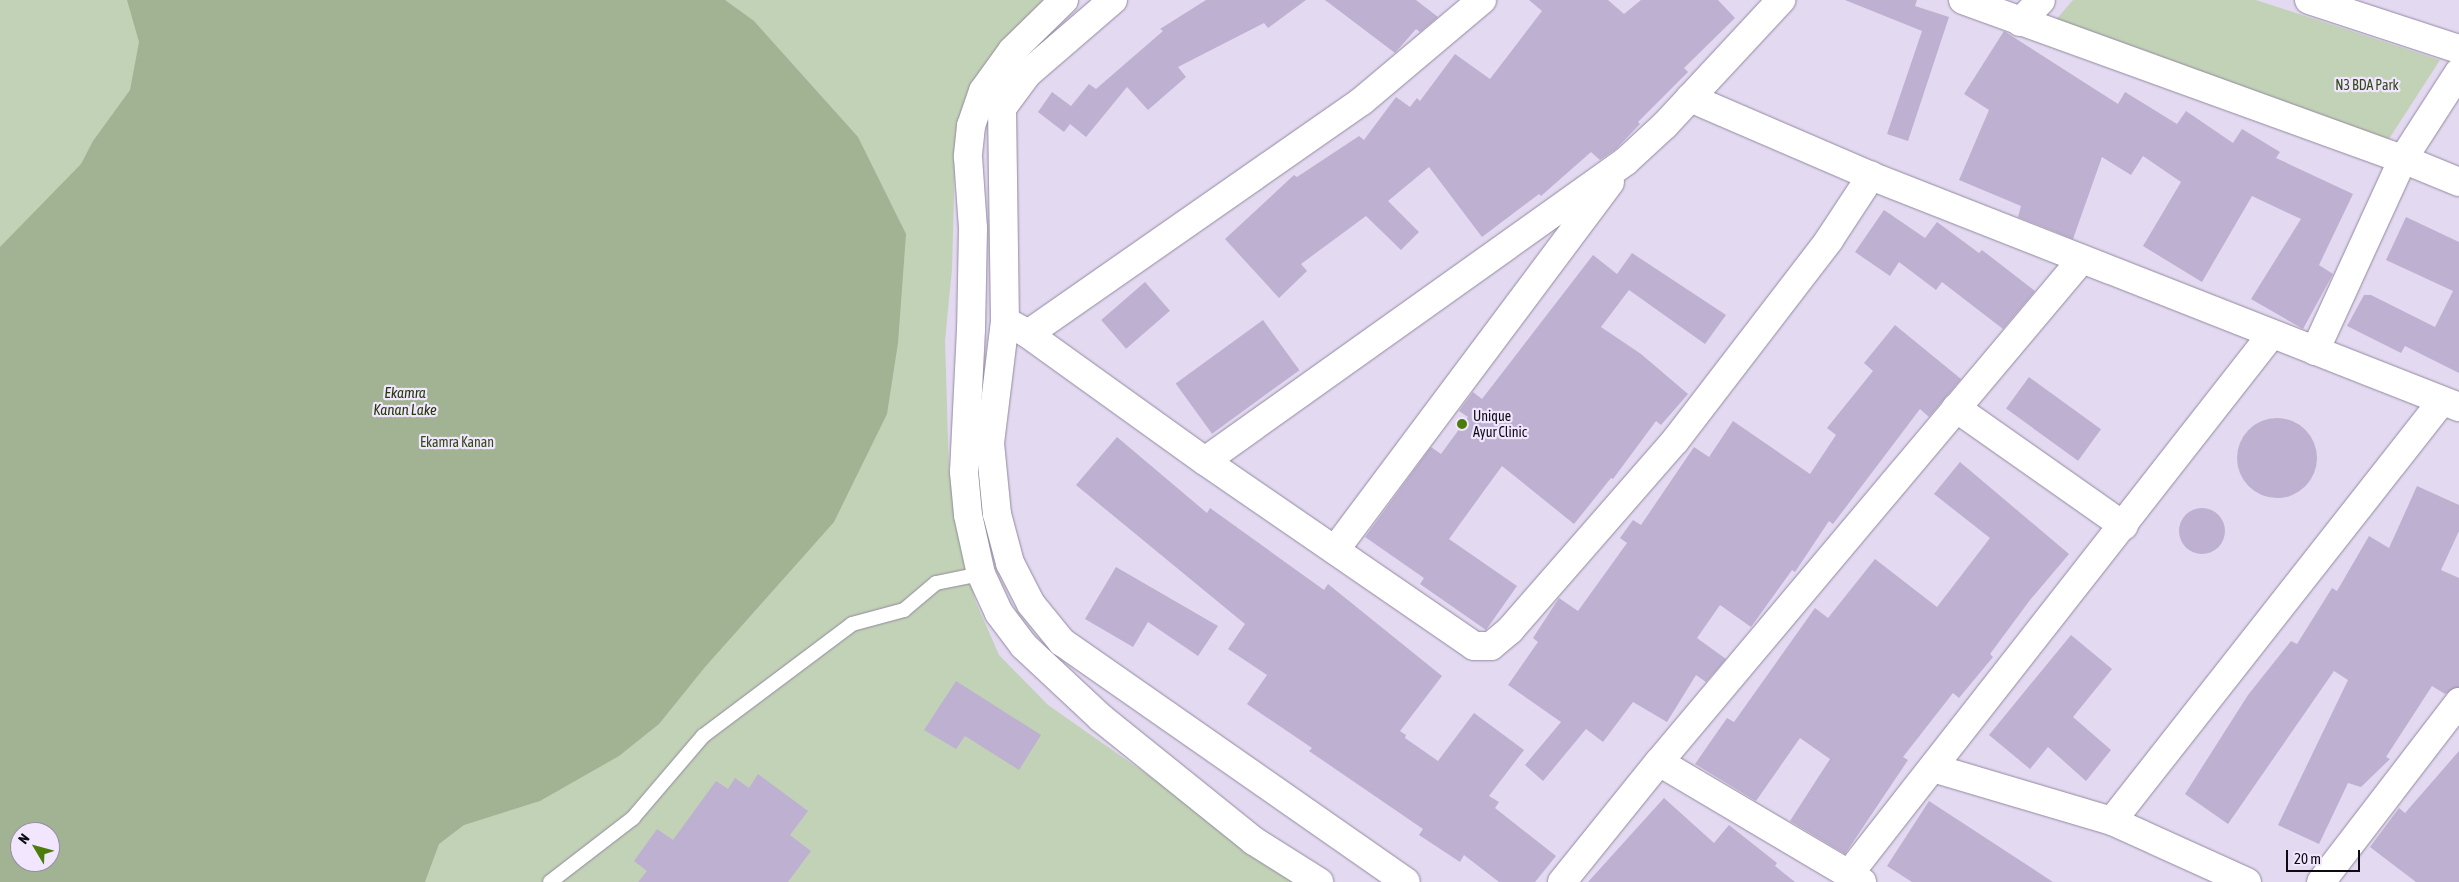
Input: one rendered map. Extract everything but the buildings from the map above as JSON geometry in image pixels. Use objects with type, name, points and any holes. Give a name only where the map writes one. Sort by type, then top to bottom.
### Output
[{"type":"street","points":[[1064,0],[1012,51],[983,91],[971,126],[968,157],[972,228],[971,320],[964,472],[968,515],[981,574],[999,613],[1024,646],[1101,718],[1254,841],[1319,882]]},
{"type":"street","points":[[1114,0],[1028,72],[1002,108],[1016,327],[990,444],[997,514],[1010,563],[1031,604],[1062,642],[1406,882]]},
{"type":"street","points":[[1016,327],[1362,101],[1482,0]]},
{"type":"street","points":[[1335,550],[1626,161],[1690,98],[1781,0]]},
{"type":"street","points":[[1963,0],[2403,158],[2459,182]]},
{"type":"street","points":[[2020,22],[2041,0]]},
{"type":"street","points":[[2309,0],[2459,49]]},
{"type":"street","points":[[2315,351],[2403,158],[2459,72]]},
{"type":"street","points":[[1690,98],[1872,176],[2450,404],[2112,821]]},
{"type":"street","points":[[1205,461],[1626,161]]},
{"type":"street","points":[[1016,327],[1205,461],[1474,646],[1491,646],[1510,630],[1675,441],[1829,240],[1872,176]]},
{"type":"street","points":[[1562,882],[1658,762],[2082,258]]},
{"type":"street","points":[[1658,762],[1856,878],[1933,768],[2124,526],[2272,334]]},
{"type":"street","points":[[1956,408],[2124,526]]},
{"type":"street","points":[[2321,882],[2459,702]]},
{"type":"street","points":[[1933,768],[2112,821],[2205,874],[2247,882]]},
{"type":"lane","points":[[550,882],[633,818],[703,736],[852,624],[904,610],[936,583],[981,574]]},
{"type":"green space","name":"Ekamra Kanan Lake","points":[[0,0],[1069,0],[985,96],[955,158],[952,269],[945,341],[949,471],[975,600],[999,655],[1048,705],[1301,882],[0,882]]},
{"type":"green space","name":"N3 BDA Park","points":[[2073,0],[2256,0],[2440,60],[2387,142],[2054,22]]},
{"type":"water","name":"Ekamra Kanan Lake","points":[[127,0],[725,0],[754,21],[858,137],[906,234],[898,343],[887,414],[834,522],[705,667],[659,724],[619,756],[540,801],[464,825],[439,844],[425,882],[0,882],[0,247],[81,164],[93,141],[130,90],[139,42]]},
{"type":"place","name":"Unique Ayur Clinic","points":[[1462,424]]},
{"type":"park label","name":"Ekamra Kanan","points":[[457,442]]}]
